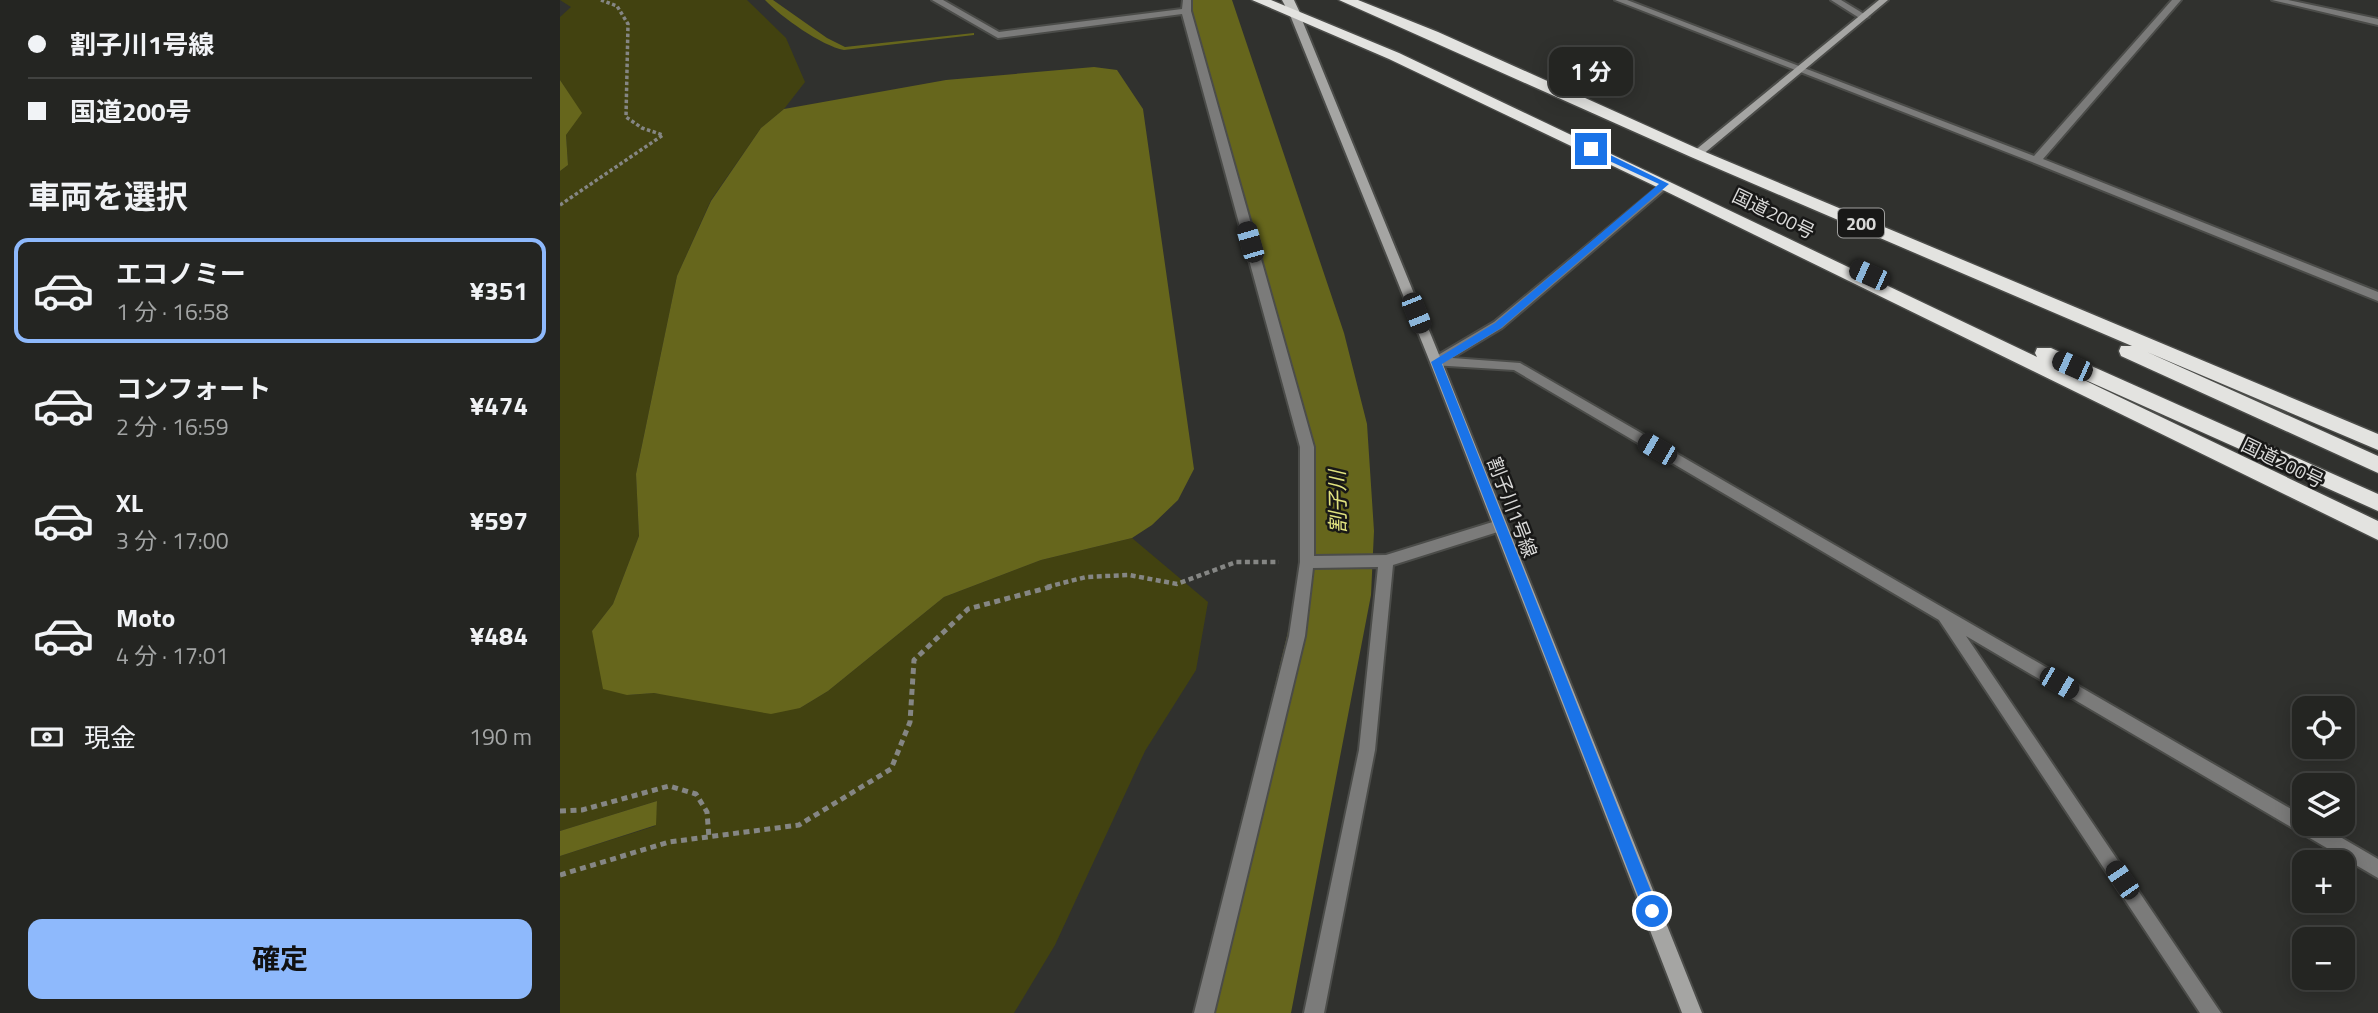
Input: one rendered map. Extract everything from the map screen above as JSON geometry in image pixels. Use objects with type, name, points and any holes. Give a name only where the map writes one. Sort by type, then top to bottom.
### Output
[{"type":"highway","name":"国道200号","points":[[1259,0],[1394,56],[1665,184],[2378,531]]},
{"type":"highway","name":"国道200号","points":[[1346,0],[1433,35],[1697,154],[2378,442]]},
{"type":"highway","name":"200","points":[[1697,154],[2378,465]]},
{"type":"highway","points":[[1665,184],[2378,503]]},
{"type":"main road","points":[[1288,0],[1294,15]]},
{"type":"street","points":[[936,0],[998,35],[1187,6],[1307,447],[1307,562],[1297,636],[1204,1013]]},
{"type":"street","points":[[1619,0],[2036,160],[2378,297]]},
{"type":"street","points":[[1835,0],[1864,17]]},
{"type":"street","points":[[1697,154],[1884,0]]},
{"type":"street","points":[[2036,160],[2177,0]]},
{"type":"street","points":[[2276,0],[2378,22]]},
{"type":"street","name":"割子川1号線","points":[[1294,15],[1436,362],[1692,1013]]},
{"type":"street","points":[[1436,362],[1498,326],[1665,184]]},
{"type":"street","points":[[1436,362],[1516,366],[2378,869]]},
{"type":"street","points":[[1307,562],[1327,564],[1386,561],[1499,526]]},
{"type":"street","points":[[1314,1013],[1367,750],[1386,561]]},
{"type":"street","points":[[1943,615],[2211,1013]]},
{"type":"path","points":[[560,205],[663,135],[642,128],[626,117],[628,24],[617,6],[601,0]]},
{"type":"path","points":[[560,875],[669,842],[799,825],[891,769],[910,722],[914,660],[968,609],[1086,577],[1129,575],[1177,584],[1236,562],[1307,562]]},
{"type":"path","points":[[560,811],[582,810],[669,786],[696,794],[707,812],[709,838]]},
{"type":"shaded area","points":[[560,0],[747,0],[786,38],[805,82],[784,109],[761,128],[711,200],[677,276],[636,474],[639,536],[613,604],[592,631],[628,695],[653,693],[800,708],[828,691],[944,597],[1041,560],[1132,538],[1208,602],[1196,670],[1145,751],[1055,945],[1014,1013],[560,1013],[560,856],[655,826],[657,801],[560,831],[560,171],[568,165],[566,135],[581,113],[560,80],[560,17],[571,7]]},
{"type":"shaded area","points":[[765,0],[773,0],[827,38],[845,47],[974,35],[844,50],[802,30]]},
{"type":"shaded area","points":[[1094,67],[1117,70],[1143,109],[1194,469],[1178,500],[1152,525],[1132,538],[1041,560],[944,597],[828,691],[800,708],[771,714],[654,693],[627,695],[603,689],[592,631],[613,604],[639,536],[636,474],[677,276],[711,201],[761,128],[784,109],[946,80]]},
{"type":"shaded area","points":[[560,80],[582,113],[566,135],[568,165],[560,171]]},
{"type":"shaded area","points":[[657,801],[656,825],[560,856],[560,831]]},
{"type":"waterway","name":"割子川","points":[[1210,0],[1313,333],[1334,424],[1338,531],[1334,595],[1243,1013]]},
{"type":"route","points":[[1591,149],[1665,184],[1498,326],[1436,362],[1652,911]]}]
